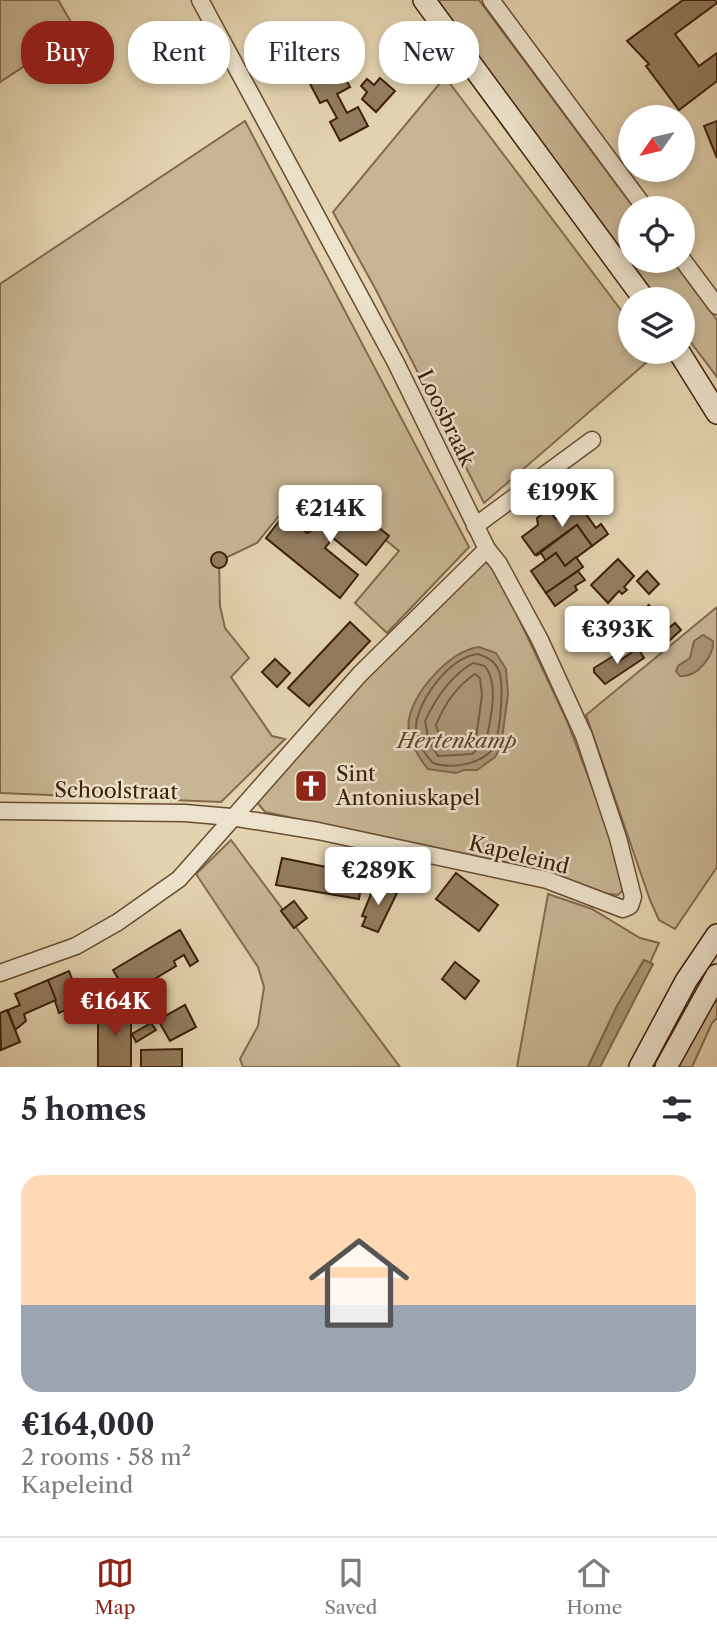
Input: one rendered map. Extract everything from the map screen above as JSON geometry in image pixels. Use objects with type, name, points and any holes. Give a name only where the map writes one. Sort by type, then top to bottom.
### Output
[{"type":"main road","points":[[424,0],[635,287]]},
{"type":"main road","points":[[695,363],[717,388]]},
{"type":"main road","points":[[686,364],[717,413]]},
{"type":"main road","points":[[639,1067],[673,1002],[717,935]]},
{"type":"main road","points":[[666,1067],[717,975]]},
{"type":"street","name":"Loosbraak","points":[[201,0],[396,363],[487,549],[499,564],[540,640],[584,736],[618,838],[633,897],[630,906]]},
{"type":"street","points":[[491,0],[636,196]]},
{"type":"street","points":[[692,273],[717,306]]},
{"type":"street","points":[[475,526],[592,440]]},
{"type":"street","points":[[0,973],[76,946],[118,922],[179,878],[360,674],[487,549]]},
{"type":"street","name":"Schoolstraat","points":[[0,811],[185,813],[231,817]]},
{"type":"street","name":"Kapeleind","points":[[231,817],[318,831],[547,880],[623,909],[630,906]]},
{"type":"green space","points":[[0,0],[58,0],[70,21],[21,21],[21,68],[0,82]]},
{"type":"green space","points":[[436,0],[479,0],[625,196],[618,196],[618,245],[479,58],[479,21],[452,21]]},
{"type":"green space","points":[[439,84],[450,84],[618,306],[618,364],[645,364],[484,503],[376,290],[333,212]]},
{"type":"green space","points":[[245,121],[469,547],[387,633],[355,603],[399,551],[346,508],[313,547],[278,517],[257,543],[219,561],[220,606],[225,628],[249,658],[231,677],[272,736],[285,739],[221,802],[0,793],[0,284]]},
{"type":"green space","points":[[639,273],[682,273],[692,287],[649,287]]},
{"type":"green space","points":[[695,290],[717,320],[717,377],[695,348]]},
{"type":"green space","name":"Hertenkamp","points":[[483,561],[495,568],[567,721],[621,863],[624,889],[618,895],[601,893],[515,866],[265,812],[256,801],[259,791],[472,569]]},
{"type":"green space","points":[[717,607],[717,867],[675,929],[659,920],[650,900],[586,715]]},
{"type":"green space","points":[[231,840],[400,1067],[243,1067],[240,1059],[258,1026],[264,987],[258,967],[196,874]]},
{"type":"green space","points":[[548,894],[592,909],[640,938],[659,943],[650,963],[644,960],[617,1006],[588,1067],[517,1067]]},
{"type":"green space","points":[[717,999],[717,1018],[712,1023],[692,1067],[677,1067],[696,1029]]},
{"type":"water","points":[[703,635],[713,641],[711,653],[698,670],[680,676],[676,671],[678,666],[690,658],[694,641]]},
{"type":"water","points":[[479,647],[496,653],[506,669],[508,694],[501,747],[495,757],[477,770],[456,773],[428,769],[416,752],[409,725],[418,696],[446,664],[468,650]]},
{"type":"water","points":[[644,960],[653,964],[600,1067],[588,1067],[617,1006]]},
{"type":"building","points":[[683,0],[715,0],[717,3],[675,34],[699,66],[717,53],[717,81],[686,105],[675,105],[646,66],[649,64],[627,41]]},
{"type":"building","points":[[367,79],[374,85],[379,79],[379,84],[387,84],[395,91],[376,112],[362,99],[367,92],[361,86]]},
{"type":"building","points":[[310,84],[348,84],[350,87],[337,94],[347,113],[358,107],[368,126],[340,141],[330,122],[337,118],[327,100],[320,103]]},
{"type":"building","points":[[717,121],[717,158],[704,126]]},
{"type":"building","points":[[342,498],[389,536],[366,565],[333,538],[325,548],[358,575],[340,598],[266,538],[284,515],[307,533],[319,527]]},
{"type":"building","points":[[578,503],[596,528],[601,524],[608,534],[592,546],[577,525],[535,555],[522,537],[538,525],[537,518],[546,512],[556,519]]},
{"type":"building","points":[[577,525],[592,546],[565,566],[556,553],[546,561],[541,553],[536,556]]},
{"type":"building","points":[[219,552],[225,554],[225,566],[219,568],[213,566],[211,560],[213,554]]},
{"type":"building","points":[[556,553],[565,566],[576,557],[583,567],[546,593],[531,571]]},
{"type":"building","points":[[618,559],[634,576],[624,587],[627,590],[622,594],[619,591],[608,603],[591,585]]},
{"type":"building","points":[[578,571],[585,580],[575,586],[577,590],[555,606],[546,593]]},
{"type":"building","points":[[647,571],[659,584],[649,594],[637,581]]},
{"type":"building","points":[[649,605],[661,621],[650,630],[645,624],[612,651],[604,641]]},
{"type":"building","points":[[350,622],[370,641],[309,706],[288,688]]},
{"type":"building","points":[[675,623],[681,630],[670,640],[664,632]]},
{"type":"building","points":[[638,648],[644,658],[605,684],[594,672],[594,668],[615,655],[619,661]]},
{"type":"building","points":[[275,659],[290,673],[277,687],[262,672]]},
{"type":"building","points":[[282,858],[351,872],[348,884],[361,886],[359,899],[276,885]]},
{"type":"building","points":[[456,873],[498,905],[479,931],[436,899]]},
{"type":"building","points":[[375,884],[397,893],[378,932],[362,926],[366,917],[362,916]]},
{"type":"building","points":[[294,901],[307,918],[294,928],[281,911]]},
{"type":"building","points":[[180,930],[198,961],[190,966],[184,955],[174,961],[176,966],[128,995],[113,970]]},
{"type":"building","points":[[455,962],[479,981],[465,999],[442,979]]},
{"type":"building","points":[[69,971],[77,992],[71,995],[75,1006],[59,1013],[48,980]]},
{"type":"building","points":[[48,980],[56,1000],[24,1014],[26,1021],[15,1030],[8,1010],[20,1005],[15,994]]},
{"type":"building","points":[[185,1005],[196,1027],[170,1041],[158,1020]]},
{"type":"building","points":[[131,1008],[131,1067],[98,1067],[98,1009]]},
{"type":"building","points":[[7,1010],[20,1042],[1,1050],[0,1013]]},
{"type":"building","points":[[151,1023],[156,1030],[136,1042],[132,1034]]},
{"type":"building","points":[[182,1049],[182,1067],[141,1067],[141,1050]]},
{"type":"place","name":"Sint Antoniuskapel","points":[[311,786]]}]
